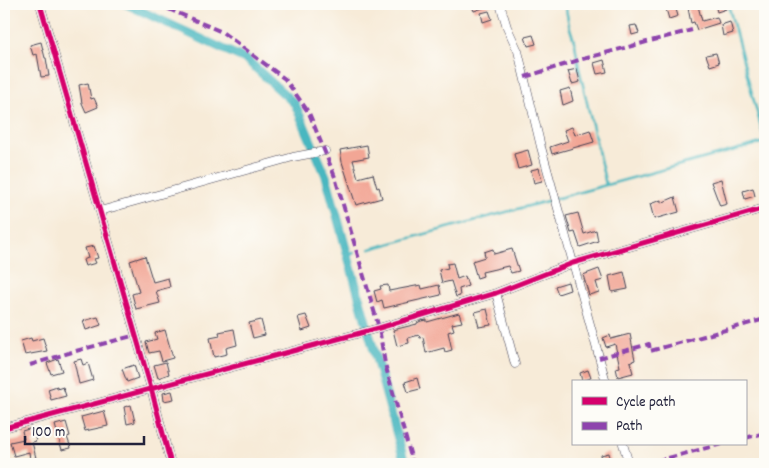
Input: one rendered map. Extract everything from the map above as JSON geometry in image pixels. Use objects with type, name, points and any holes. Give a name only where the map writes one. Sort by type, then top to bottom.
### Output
[{"type":"street","points":[[40,4],[151,388],[171,464]]},
{"type":"street","points":[[500,4],[507,27],[518,51],[553,192],[605,380]]},
{"type":"street","points":[[100,211],[292,157],[325,151]]},
{"type":"street","points":[[4,428],[379,328],[496,293],[573,263],[765,208]]},
{"type":"street","points":[[496,293],[515,364]]},
{"type":"street","points":[[624,446],[628,464]]},
{"type":"building","points":[[471,4],[492,4],[492,5],[474,11]]},
{"type":"building","points":[[715,4],[725,4],[726,9],[717,12]]},
{"type":"building","points":[[675,6],[678,16],[669,19],[666,9]]},
{"type":"building","points":[[698,6],[702,21],[717,17],[719,23],[697,30],[694,22],[691,23],[688,8]]},
{"type":"building","points":[[489,11],[492,19],[483,22],[481,13]]},
{"type":"building","points":[[730,22],[733,33],[723,36],[721,25]]},
{"type":"building","points":[[636,25],[639,33],[632,35],[630,26]]},
{"type":"building","points":[[533,35],[536,44],[528,46],[525,37]]},
{"type":"building","points":[[41,42],[49,76],[41,77],[37,54],[33,55],[30,45]]},
{"type":"building","points":[[716,53],[719,63],[710,66],[706,55]]},
{"type":"building","points":[[604,60],[607,72],[597,74],[594,63]]},
{"type":"building","points":[[577,69],[580,82],[572,84],[568,71]]},
{"type":"building","points":[[88,83],[91,99],[94,98],[98,107],[86,112],[82,103],[79,85]]},
{"type":"building","points":[[570,88],[573,101],[563,105],[560,91]]},
{"type":"building","points":[[572,127],[575,135],[590,130],[594,142],[552,154],[550,147],[568,141],[564,130]]},
{"type":"building","points":[[367,145],[369,157],[353,160],[358,178],[373,174],[382,198],[356,205],[340,150]]},
{"type":"building","points":[[528,150],[532,165],[518,169],[514,154]]},
{"type":"building","points":[[539,168],[542,181],[534,183],[531,170]]},
{"type":"building","points":[[721,179],[727,204],[720,206],[711,182]]},
{"type":"building","points":[[753,188],[755,196],[745,199],[743,191]]},
{"type":"building","points":[[675,197],[679,212],[654,219],[650,204],[661,200],[661,203]]},
{"type":"building","points":[[578,213],[584,234],[596,230],[598,241],[580,247],[575,232],[571,233],[566,216]]},
{"type":"building","points":[[94,246],[98,258],[94,259],[96,263],[85,266],[83,260],[88,258],[85,248]]},
{"type":"building","points":[[493,249],[494,254],[512,249],[519,271],[511,273],[508,266],[482,272],[483,276],[477,278],[472,261],[485,257],[484,252]]},
{"type":"building","points":[[145,256],[153,282],[168,278],[170,287],[156,291],[160,303],[136,309],[132,294],[139,292],[130,261]]},
{"type":"building","points":[[453,263],[457,279],[465,276],[468,286],[459,289],[460,296],[456,297],[451,281],[442,283],[439,270],[448,268],[447,264]]},
{"type":"building","points":[[599,269],[603,280],[596,282],[599,292],[589,295],[583,275]]},
{"type":"building","points":[[624,272],[628,289],[612,292],[609,276]]},
{"type":"building","points":[[568,282],[570,290],[558,294],[555,286]]},
{"type":"building","points":[[388,285],[389,291],[421,285],[422,289],[439,285],[441,295],[384,308],[382,300],[377,302],[374,291],[381,289],[380,286]]},
{"type":"building","points":[[487,309],[491,325],[479,327],[475,312]]},
{"type":"building","points":[[459,313],[462,322],[452,324],[454,330],[448,332],[452,350],[445,352],[444,348],[426,353],[423,337],[420,338],[419,335],[408,338],[409,343],[397,346],[393,330],[417,324],[421,321],[427,320],[427,322]]},
{"type":"building","points":[[306,315],[311,328],[302,331],[298,317]]},
{"type":"building","points":[[98,317],[101,325],[86,330],[83,321]]},
{"type":"building","points":[[261,320],[265,335],[253,338],[249,323]]},
{"type":"building","points":[[234,329],[237,345],[226,348],[227,354],[214,357],[210,338],[220,336],[219,332]]},
{"type":"building","points":[[165,330],[173,358],[162,361],[159,351],[149,353],[146,342],[157,339],[155,333]]},
{"type":"building","points":[[630,334],[635,360],[630,362],[633,373],[618,377],[616,368],[620,367],[615,344],[606,347],[603,338],[610,335],[611,339]]},
{"type":"building","points":[[31,338],[32,341],[43,338],[47,351],[25,355],[21,341]]},
{"type":"building","points":[[58,359],[62,371],[51,374],[47,363]]},
{"type":"building","points":[[81,359],[83,365],[88,363],[93,380],[79,384],[74,361]]},
{"type":"building","points":[[166,362],[169,374],[158,378],[154,365]]},
{"type":"building","points":[[134,365],[138,378],[127,382],[122,369]]},
{"type":"building","points":[[588,370],[591,378],[582,380],[580,373]]},
{"type":"building","points":[[417,378],[420,389],[408,392],[405,382]]},
{"type":"building","points":[[57,386],[57,389],[63,387],[66,396],[51,400],[48,389]]},
{"type":"building","points":[[172,391],[174,399],[164,401],[163,393]]},
{"type":"building","points":[[131,405],[135,422],[127,424],[124,407]]},
{"type":"building","points":[[104,411],[108,426],[85,431],[81,417]]},
{"type":"building","points":[[66,422],[70,436],[67,437],[71,448],[62,450],[55,425]]},
{"type":"building","points":[[32,428],[36,441],[32,442],[36,458],[30,459],[29,452],[14,456],[10,442],[24,439],[22,431]]},
{"type":"building","points":[[609,453],[611,464],[603,464],[601,455]]},
{"type":"waterway","points":[[126,4],[247,60],[295,104],[326,176],[405,464]]},
{"type":"waterway","points":[[565,4],[606,185]]},
{"type":"waterway","points":[[728,4],[765,142]]},
{"type":"waterway","points":[[370,249],[765,142]]},
{"type":"waterway","points":[[348,255],[354,253]]},
{"type":"marked path","points":[[157,4],[222,32],[285,79],[309,113],[335,177],[379,328],[385,364],[413,464]]},
{"type":"marked path","points":[[525,77],[579,60],[692,30]]},
{"type":"marked path","points":[[599,358],[649,344],[650,351],[765,319]]},
{"type":"marked path","points":[[30,365],[136,335]]},
{"type":"marked path","points":[[746,438],[765,433]]},
{"type":"marked path","points":[[645,464],[714,446]]},
{"type":"cycle path","points":[[40,4],[151,388],[171,464]]},
{"type":"cycle path","points":[[4,428],[379,328],[496,293],[573,263],[765,208]]}]
